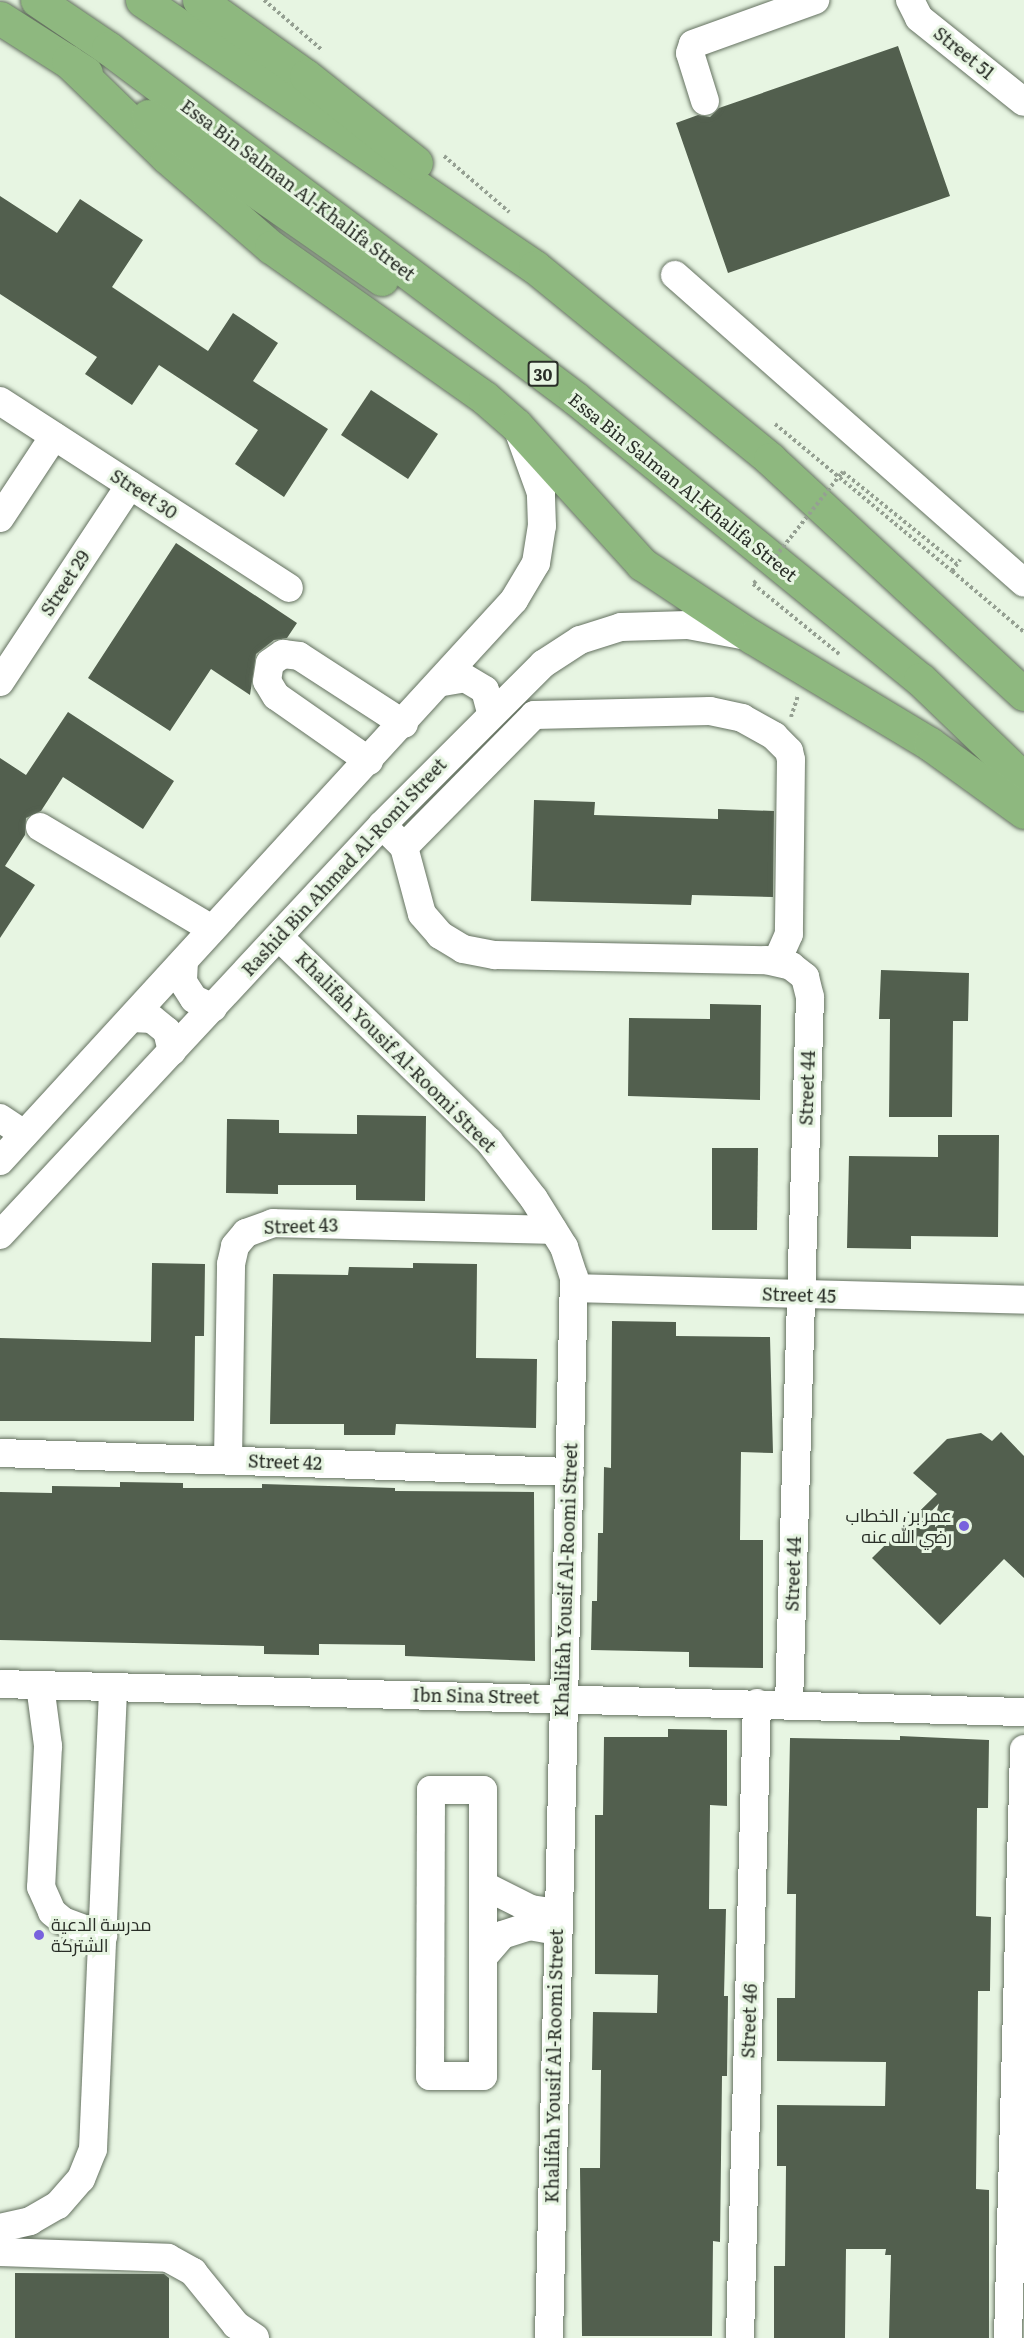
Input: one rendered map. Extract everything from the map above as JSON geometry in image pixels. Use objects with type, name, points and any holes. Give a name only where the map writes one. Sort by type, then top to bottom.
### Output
[{"type":"highway","name":"Essa Bin Salman Al-Khalifa Street","points":[[38,0],[127,62],[575,398],[920,679],[1024,779]]},
{"type":"highway","points":[[142,0],[535,267]]},
{"type":"highway","points":[[203,2],[370,125],[535,267],[770,459],[1024,694]]},
{"type":"highway","points":[[0,18],[68,61],[382,279],[575,398]]},
{"type":"highway","points":[[68,61],[167,157],[271,247],[485,398],[516,425],[642,564],[752,637],[930,744],[1024,812]]},
{"type":"highway","points":[[994,666],[1024,682]]},
{"type":"street","points":[[705,101],[690,53],[693,44],[815,0]]},
{"type":"street","name":"Street 51","points":[[910,0],[919,18],[1024,102]]},
{"type":"street","points":[[675,275],[1024,583]]},
{"type":"street","name":"Street 30","points":[[0,401],[289,588]]},
{"type":"street","points":[[0,1161],[212,929],[443,682],[514,600],[536,563],[542,526],[541,493],[516,425]]},
{"type":"street","points":[[0,518],[54,436]]},
{"type":"street","name":"Street 29","points":[[0,682],[130,485]]},
{"type":"street","name":"Rashid Bin Ahmad Al-Romi Street","points":[[0,1235],[382,825],[491,712],[543,664],[600,632],[667,624],[752,637]]},
{"type":"street","points":[[369,761],[276,696],[267,681],[270,663],[283,654],[299,656],[404,724]]},
{"type":"street","points":[[443,682],[465,678],[485,690],[491,712]]},
{"type":"street","points":[[404,847],[534,715],[710,711],[742,718],[774,736],[789,751],[791,760],[789,934],[777,961]]},
{"type":"street","name":"Street 44","points":[[382,825],[404,847],[422,914],[440,935],[463,949],[495,955],[777,961],[800,971],[809,985],[789,1704]]},
{"type":"street","points":[[40,827],[212,929]]},
{"type":"street","name":"Khalifah Yousif Al-Roomi Street","points":[[279,937],[489,1141],[553,1230],[570,1261],[575,1288],[562,1698],[549,2338]]},
{"type":"street","points":[[184,961],[183,982],[194,999],[213,1008]]},
{"type":"street","points":[[132,1018],[152,1019],[167,1031],[172,1050]]},
{"type":"street","points":[[0,1118],[24,1134]]},
{"type":"street","name":"Street 43","points":[[228,1460],[231,1264],[235,1246],[246,1233],[273,1223],[553,1230]]},
{"type":"street","name":"Street 45","points":[[575,1288],[1024,1300]]},
{"type":"street","name":"Street 42","points":[[0,1453],[570,1472]]},
{"type":"street","name":"Ibn Sina Street","points":[[0,1684],[1024,1712]]},
{"type":"street","points":[[40,1685],[48,1746],[40,1887],[52,1912],[63,1921],[103,1936]]},
{"type":"street","points":[[0,2228],[30,2221],[58,2205],[81,2179],[93,2149],[113,1687]]},
{"type":"street","name":"Street 46","points":[[740,2338],[757,1703]]},
{"type":"street","points":[[1008,2338],[1024,1749]]},
{"type":"street","points":[[431,1790],[483,1790],[483,1885],[483,2076],[430,2076],[431,1790]]},
{"type":"street","points":[[483,1885],[557,1922]]},
{"type":"street","points":[[484,1956],[502,1935],[529,1926],[557,1922]]},
{"type":"street","points":[[0,2252],[168,2258],[193,2272],[236,2325],[255,2338]]},
{"type":"path","points":[[768,566],[843,472],[957,564]]},
{"type":"path","points":[[952,572],[1024,632]]},
{"type":"path","points":[[753,584],[842,657]]},
{"type":"building","points":[[898,46],[950,196],[728,273],[676,123],[698,115],[710,117],[719,108]]},
{"type":"building","points":[[0,196],[57,233],[80,199],[143,240],[112,287],[208,351],[233,313],[278,343],[253,381],[328,429],[284,497],[235,464],[258,430],[159,365],[132,405],[85,374],[97,357],[0,294]]},
{"type":"building","points":[[371,390],[438,434],[408,479],[341,435]]},
{"type":"building","points":[[176,543],[297,623],[287,638],[274,640],[256,654],[250,695],[211,669],[170,731],[88,678]]},
{"type":"building","points":[[68,712],[174,781],[143,829],[63,777],[41,811],[26,818],[25,835],[5,866],[35,885],[0,938],[0,758],[26,775]]},
{"type":"building","points":[[534,800],[595,802],[594,815],[718,819],[718,809],[774,811],[773,897],[692,895],[691,905],[531,901]]},
{"type":"building","points":[[881,970],[969,973],[968,1021],[953,1021],[952,1117],[889,1117],[890,1019],[879,1019]]},
{"type":"building","points":[[710,1004],[761,1005],[760,1100],[628,1096],[629,1018],[710,1019]]},
{"type":"building","points":[[357,1115],[426,1116],[425,1201],[356,1200],[356,1185],[278,1185],[278,1194],[226,1193],[227,1119],[279,1120],[279,1133],[357,1134]]},
{"type":"building","points":[[938,1135],[999,1135],[998,1237],[911,1236],[911,1249],[847,1248],[849,1156],[938,1157]]},
{"type":"building","points":[[712,1148],[758,1148],[757,1230],[712,1230]]},
{"type":"building","points":[[152,1263],[205,1264],[204,1336],[195,1336],[194,1421],[0,1421],[0,1338],[151,1342]]},
{"type":"building","points":[[413,1263],[477,1264],[476,1358],[537,1359],[536,1428],[396,1424],[395,1435],[344,1435],[344,1424],[270,1424],[273,1274],[348,1275],[349,1267],[413,1268]]},
{"type":"building","points":[[612,1321],[676,1322],[676,1336],[770,1337],[773,1453],[741,1452],[740,1540],[763,1540],[763,1668],[689,1667],[689,1652],[591,1650],[592,1601],[597,1601],[598,1533],[603,1533],[604,1467],[611,1468]]},
{"type":"building","name":"عمر بن الخطاب رضي الله عنه","points":[[1001,1432],[1024,1456],[1024,1578],[1004,1559],[940,1625],[872,1558],[937,1494],[913,1473],[947,1439],[981,1433],[992,1441]]},
{"type":"building","points":[[120,1482],[183,1483],[183,1488],[262,1488],[262,1484],[395,1488],[395,1491],[534,1492],[535,1661],[405,1656],[405,1645],[319,1644],[319,1655],[264,1654],[264,1646],[0,1640],[0,1492],[52,1493],[52,1486],[120,1487]]},
{"type":"building","points":[[668,1729],[727,1730],[727,1806],[710,1805],[709,1909],[726,1909],[724,1996],[728,1996],[727,2076],[722,2076],[720,2242],[713,2241],[712,2336],[582,2336],[580,2168],[600,2168],[601,2070],[592,2070],[593,2012],[657,2013],[658,1975],[595,1974],[595,1815],[603,1815],[604,1737],[668,1737]]},
{"type":"building","points":[[900,1736],[989,1740],[988,1808],[977,1808],[976,1916],[991,1917],[990,1991],[978,1991],[976,2189],[989,2190],[989,2338],[889,2338],[891,2255],[885,2255],[886,2249],[846,2249],[845,2338],[774,2338],[774,2266],[785,2266],[786,2166],[777,2166],[777,2105],[885,2106],[886,2062],[777,2061],[777,1998],[795,1998],[796,1894],[787,1894],[790,1738],[900,1740]]},
{"type":"building","points":[[15,2273],[164,2274],[169,2278],[169,2338],[15,2338]]},
{"type":"place","name":"عمر بن الخطاب رضي الله عنه","points":[[964,1526]]},
{"type":"place","name":"مدرسة الدعية الشتركة","points":[[39,1935]]}]
